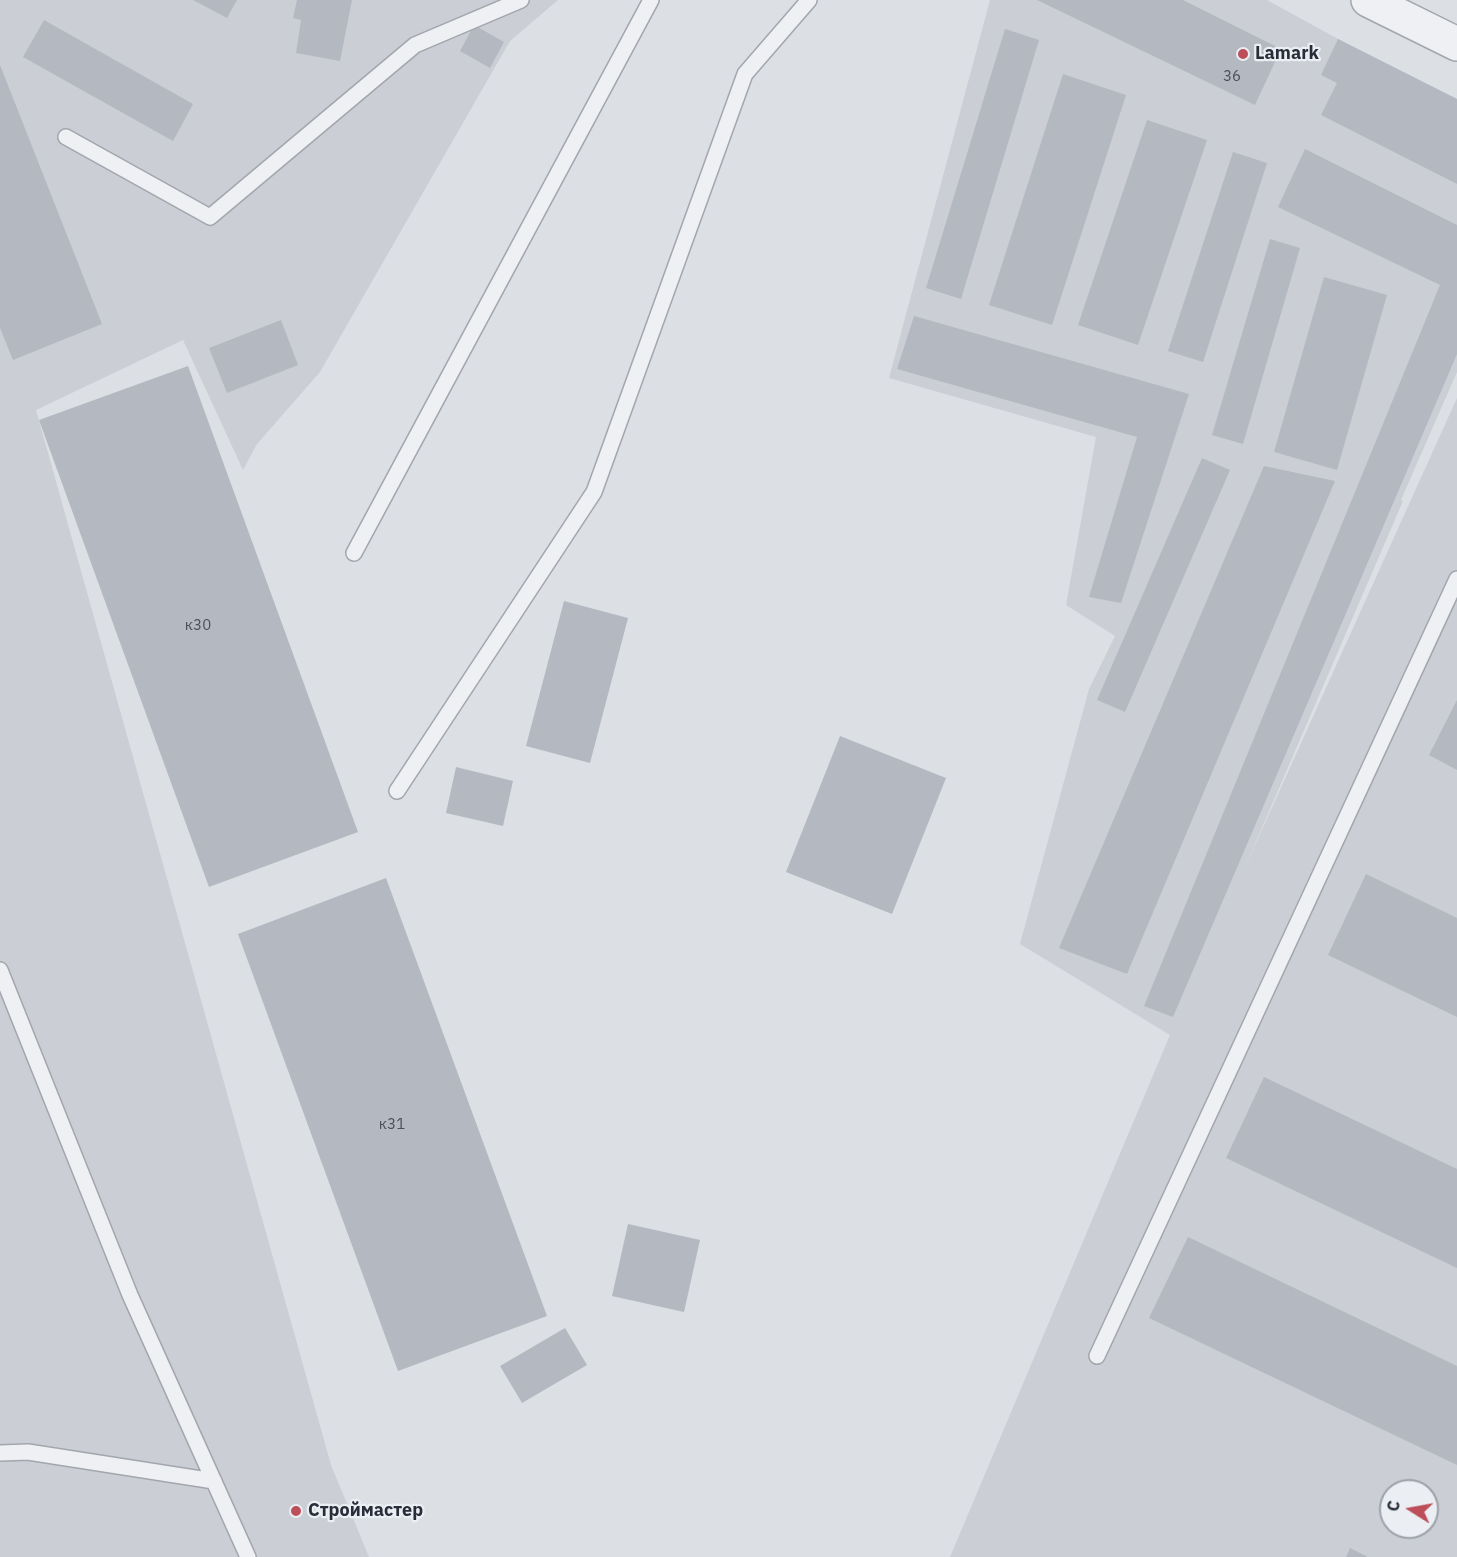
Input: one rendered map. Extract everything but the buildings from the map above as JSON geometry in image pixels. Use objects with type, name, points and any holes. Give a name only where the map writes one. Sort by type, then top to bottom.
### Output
[{"type":"street","points":[[1368,0],[1457,44]]},
{"type":"lane","points":[[66,136],[210,217],[416,45],[520,0]]},
{"type":"lane","points":[[354,553],[651,0]]},
{"type":"lane","points":[[397,791],[594,492],[745,74],[809,0]]},
{"type":"lane","points":[[1097,1356],[1457,579]]},
{"type":"lane","points":[[0,970],[130,1295],[248,1557]]},
{"type":"lane","points":[[0,1453],[28,1452],[214,1481]]},
{"type":"shaded area","points":[[0,0],[558,0],[510,41],[320,372],[257,444],[243,470],[183,340],[36,410],[331,1465],[369,1557],[0,1557]]},
{"type":"shaded area","points":[[990,0],[1267,0],[1457,99],[1457,372],[1245,867],[1457,398],[1457,1557],[950,1557],[1170,1035],[1020,944],[1089,689],[1115,636],[1066,605],[1096,437],[889,378]]},
{"type":"place","name":"Lamark","points":[[1243,54]]},
{"type":"place","name":"Строймастер","points":[[296,1511]]}]
